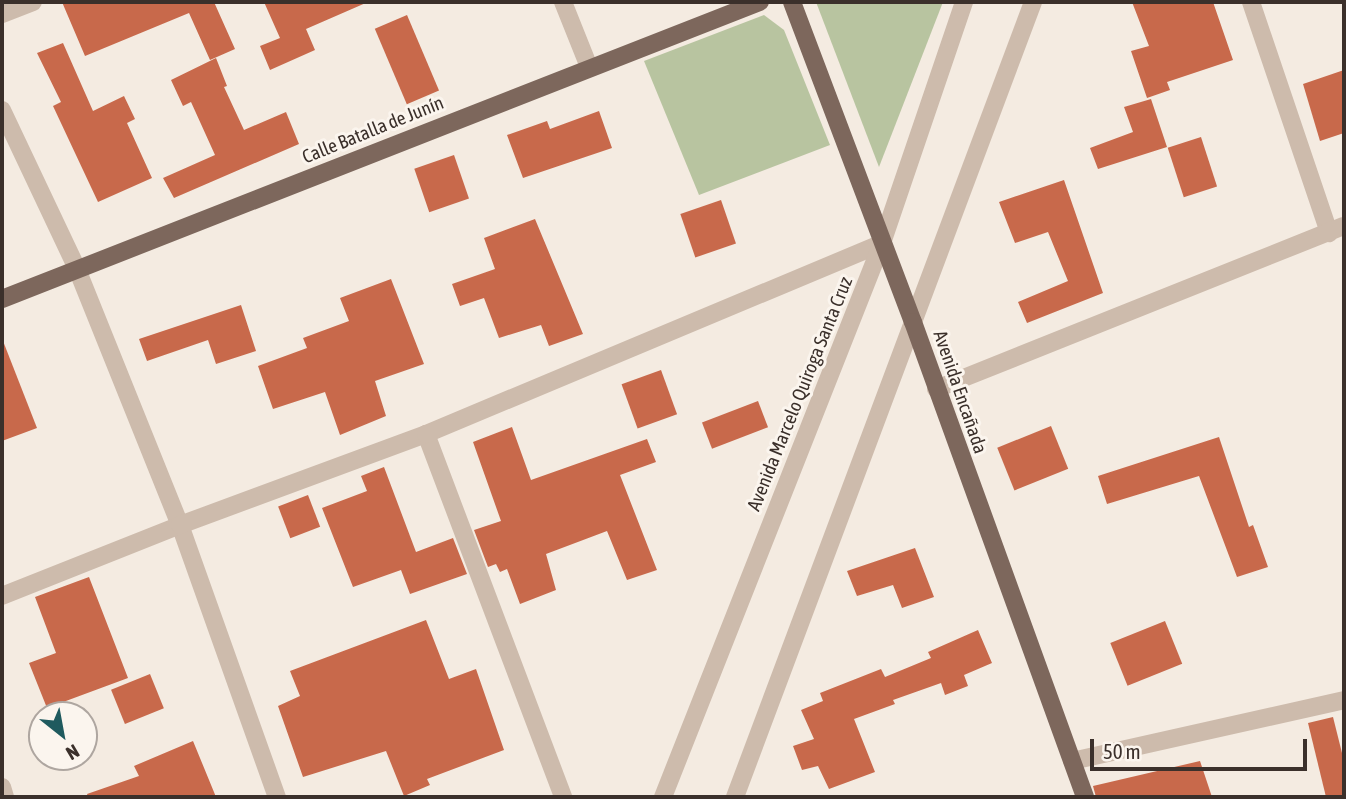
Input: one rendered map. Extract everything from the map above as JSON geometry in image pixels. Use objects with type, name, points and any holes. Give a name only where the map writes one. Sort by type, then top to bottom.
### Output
[{"type":"main road","name":"Calle Batalla de Junín","points":[[2,299],[589,67],[761,2]]},
{"type":"main road","name":"Avenida Encañada","points":[[792,2],[913,322],[1085,797]]},
{"type":"street","points":[[2,14],[33,2]]},
{"type":"street","points":[[563,2],[589,67]]},
{"type":"street","name":"Avenida Marcelo Quiroga Santa Cruz","points":[[663,797],[882,243],[964,2]]},
{"type":"street","points":[[734,797],[1033,2]]},
{"type":"street","points":[[936,389],[1336,229],[1251,2]]},
{"type":"street","points":[[2,110],[77,269],[180,525],[277,797]]},
{"type":"street","points":[[2,596],[180,525],[426,435],[882,243]]},
{"type":"street","points":[[426,435],[563,797]]},
{"type":"street","points":[[1072,761],[1344,700]]},
{"type":"street","points":[[2,788],[5,797]]},
{"type":"green space","points":[[816,2],[943,2],[879,167]]},
{"type":"green space","points":[[764,15],[784,30],[830,145],[699,195],[644,61]]},
{"type":"building","points":[[62,2],[214,2],[235,49],[210,60],[189,13],[85,56]]},
{"type":"building","points":[[264,2],[368,2],[306,29],[315,50],[270,70],[260,46],[280,38]]},
{"type":"building","points":[[1132,2],[1213,2],[1233,60],[1167,82],[1170,90],[1147,98],[1131,51],[1149,46]]},
{"type":"building","points":[[407,15],[439,90],[407,104],[375,29]]},
{"type":"building","points":[[63,43],[93,111],[124,96],[135,119],[127,123],[152,178],[98,202],[53,106],[61,102],[37,53]]},
{"type":"building","points":[[216,58],[227,86],[224,87],[244,130],[286,112],[299,144],[174,198],[163,178],[215,155],[191,102],[183,106],[171,80]]},
{"type":"building","points":[[1344,70],[1344,133],[1320,141],[1303,84]]},
{"type":"building","points":[[1151,99],[1167,147],[1098,169],[1090,148],[1133,132],[1124,107]]},
{"type":"building","points":[[599,111],[612,148],[523,178],[507,135],[547,121],[550,129]]},
{"type":"building","points":[[1201,137],[1217,186],[1184,197],[1168,148]]},
{"type":"building","points":[[454,155],[469,198],[429,212],[414,169]]},
{"type":"building","points":[[1064,180],[1103,293],[1027,323],[1018,302],[1068,281],[1048,232],[1015,243],[999,202]]},
{"type":"building","points":[[721,200],[736,243],[695,257],[680,214]]},
{"type":"building","points":[[535,219],[583,334],[549,346],[541,325],[499,338],[484,298],[460,306],[452,284],[495,269],[484,238]]},
{"type":"building","points":[[391,279],[424,364],[375,381],[386,416],[340,435],[325,392],[273,409],[258,366],[307,348],[303,338],[349,321],[340,298]]},
{"type":"building","points":[[241,305],[256,351],[216,364],[208,340],[147,361],[139,339]]},
{"type":"building","points":[[2,342],[37,428],[2,441]]},
{"type":"building","points":[[661,370],[677,414],[638,429],[622,384]]},
{"type":"building","points":[[758,401],[768,427],[712,449],[702,423]]},
{"type":"building","points":[[1051,426],[1068,469],[1014,490],[997,448]]},
{"type":"building","points":[[512,427],[531,480],[647,439],[656,462],[620,475],[657,570],[627,580],[607,531],[546,554],[556,590],[520,604],[507,569],[500,572],[496,564],[488,567],[474,530],[501,521],[473,442]]},
{"type":"building","points":[[1219,437],[1249,527],[1253,525],[1268,567],[1237,577],[1199,476],[1107,504],[1098,476]]},
{"type":"building","points":[[384,467],[416,552],[453,538],[467,574],[410,594],[401,570],[353,587],[322,508],[367,491],[361,476]]},
{"type":"building","points":[[308,495],[320,527],[290,538],[278,506]]},
{"type":"building","points":[[915,548],[934,597],[902,608],[893,585],[857,596],[847,571]]},
{"type":"building","points":[[89,577],[128,678],[66,701],[44,701],[29,663],[56,653],[35,597]]},
{"type":"building","points":[[426,620],[449,679],[476,669],[504,750],[427,779],[430,785],[404,796],[386,751],[303,777],[278,706],[300,696],[290,671]]},
{"type":"building","points":[[1165,621],[1182,664],[1128,686],[1110,643]]},
{"type":"building","points":[[978,630],[992,663],[964,675],[968,686],[945,695],[941,683],[893,700],[895,704],[854,719],[875,772],[829,789],[818,766],[802,770],[793,746],[814,739],[801,710],[823,701],[820,693],[881,669],[885,677],[931,658],[928,652]]},
{"type":"building","points":[[150,674],[164,708],[125,724],[111,690]]},
{"type":"building","points":[[1333,717],[1344,761],[1344,797],[1326,797],[1308,723]]},
{"type":"building","points":[[193,741],[216,797],[88,797],[87,794],[139,776],[134,766]]},
{"type":"building","points":[[1200,761],[1212,797],[1096,797],[1093,786]]}]
